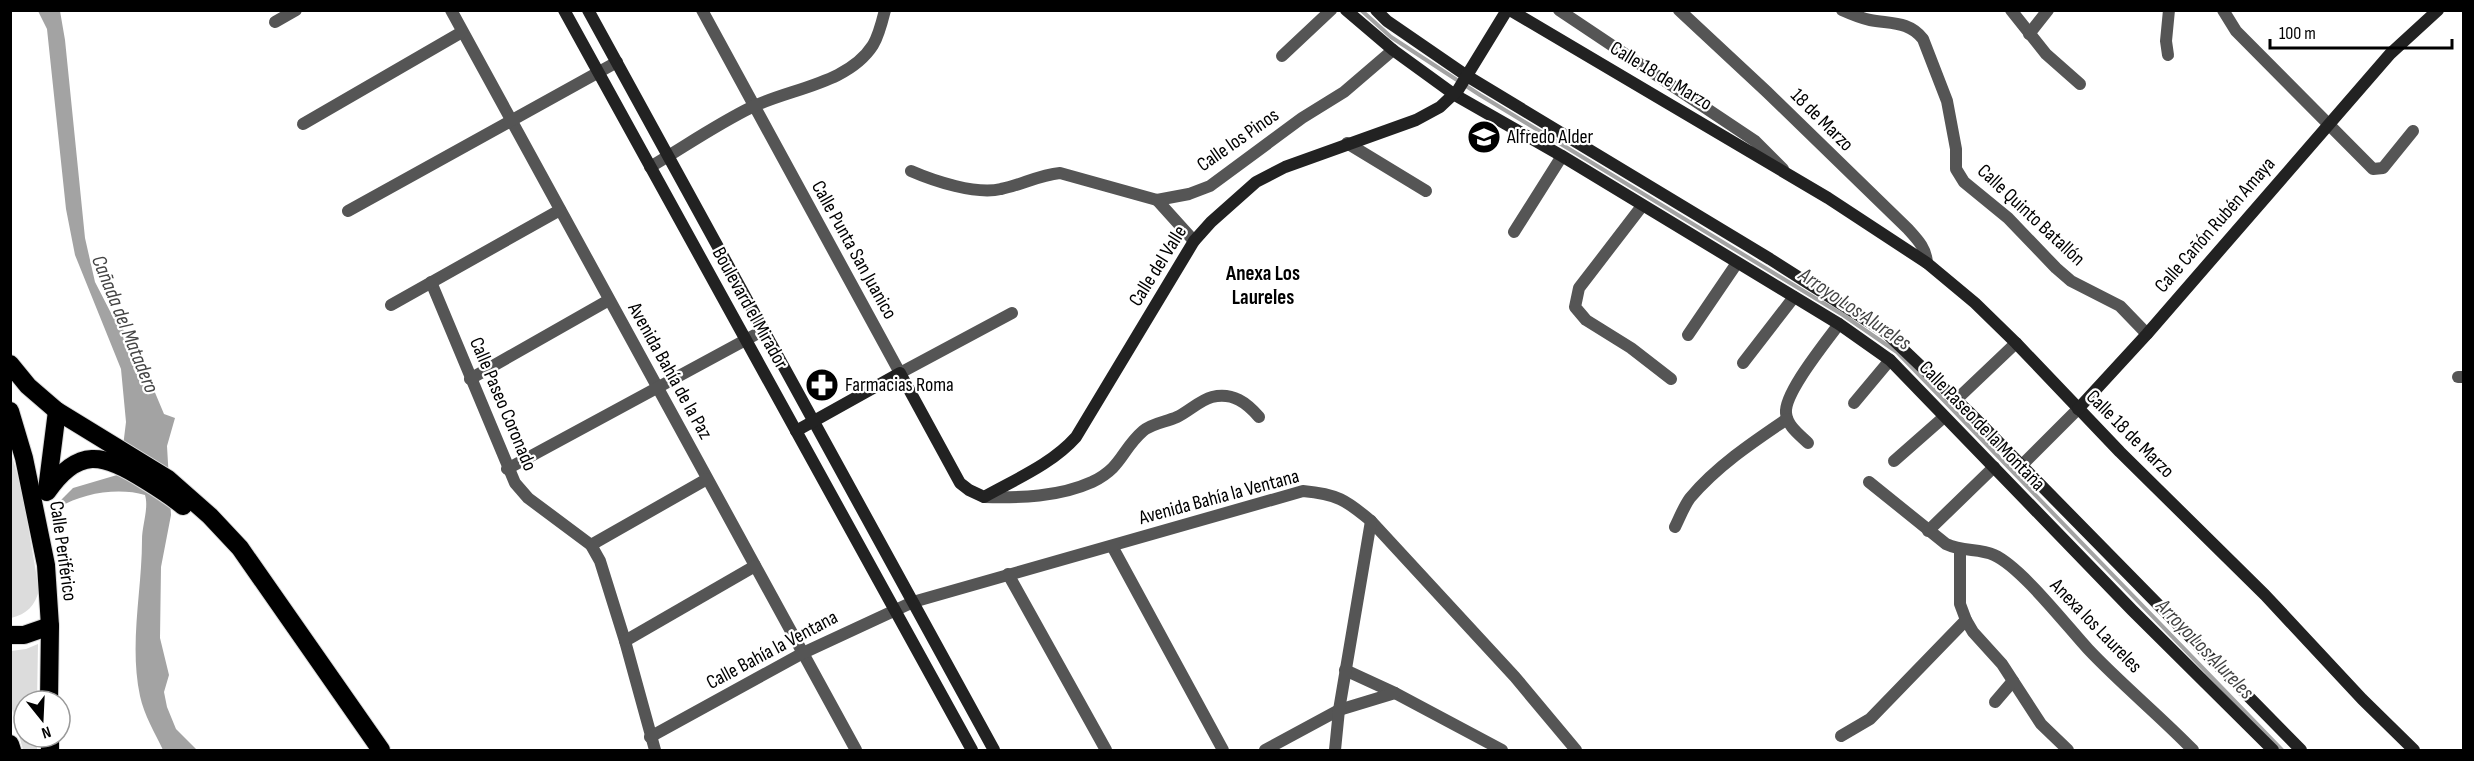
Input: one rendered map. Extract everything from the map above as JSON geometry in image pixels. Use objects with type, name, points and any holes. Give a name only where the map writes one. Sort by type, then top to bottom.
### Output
[{"type":"highway","points":[[10,364],[28,386],[57,411],[175,499],[233,554],[369,750]]},
{"type":"highway","name":"Calle Periférico","points":[[10,411],[24,458],[41,535],[49,586],[49,689]]},
{"type":"highway","points":[[41,535],[57,411]]},
{"type":"highway","points":[[47,492],[56,479],[75,464],[116,455],[168,479],[210,516],[240,548],[381,750]]},
{"type":"highway","points":[[10,635],[24,635],[50,626]]},
{"type":"highway","points":[[10,744],[12,750]]},
{"type":"main road","name":"Boulevard el Mirador","points":[[564,10],[972,750]]},
{"type":"main road","name":"Boulevard el Mirador","points":[[588,10],[994,750]]},
{"type":"main road","name":"Calle Paseo de la Montaña","points":[[1346,10],[1392,50],[1457,92],[1839,324],[1890,360],[2273,750]]},
{"type":"main road","name":"Calle Paseo de la Montaña","points":[[1376,10],[1387,21],[1466,77],[1851,309],[1900,344],[2301,750]]},
{"type":"main road","name":"Calle del Valle","points":[[984,496],[1064,451],[1076,437],[1194,241],[1232,202],[1256,182],[1285,167],[1430,113],[1457,92],[1508,10]]},
{"type":"main road","name":"Calle 18 de Marzo","points":[[1508,10],[1828,198],[1927,263],[1975,303],[2016,343],[2078,409],[2265,595],[2362,699],[2414,750]]},
{"type":"main road","name":"Calle Cañón Rubén Amaya","points":[[2078,409],[2147,334],[2390,54],[2438,10]]},
{"type":"main road","points":[[796,431],[900,373]]},
{"type":"main road","name":"Calle Punta San Juanico","points":[[900,373],[960,483],[969,490],[984,496]]},
{"type":"street","points":[[275,22],[296,10]]},
{"type":"street","name":"Avenida Bahía de la Paz","points":[[450,10],[803,653],[850,749]]},
{"type":"street","name":"Calle Punta San Juanico","points":[[702,10],[900,373]]},
{"type":"street","points":[[650,167],[753,106],[834,76],[862,57],[873,44],[885,10]]},
{"type":"street","points":[[1282,56],[1331,10]]},
{"type":"street","name":"Calle 18 de Marzo","points":[[1559,10],[1755,141],[1791,177]]},
{"type":"street","name":"18 de Marzo","points":[[1679,10],[1908,230],[1921,244],[1927,263]]},
{"type":"street","name":"Calle Quinto Batallón","points":[[1842,10],[1869,20],[1900,24],[1917,32],[1923,39],[1947,101],[1956,149],[1956,169],[1964,182],[2008,218],[2071,281],[2120,306],[2147,334]]},
{"type":"street","points":[[2011,10],[2046,54],[2080,84]]},
{"type":"street","points":[[2029,33],[2048,10]]},
{"type":"street","points":[[2168,55],[2166,41],[2169,10]]},
{"type":"street","points":[[2223,10],[2236,31],[2373,169],[2383,168],[2413,131]]},
{"type":"street","points":[[303,124],[462,32]]},
{"type":"street","name":"Calle los Pinos","points":[[911,171],[935,182],[985,190],[999,190],[1048,174],[1060,173],[1157,200],[1189,194],[1210,186],[1302,118],[1344,92],[1392,50]]},
{"type":"street","points":[[348,211],[617,62]]},
{"type":"street","points":[[1347,143],[1426,191]]},
{"type":"street","points":[[1514,232],[1562,156]]},
{"type":"street","points":[[1157,200],[1194,241]]},
{"type":"street","points":[[1642,206],[1579,288],[1575,307],[1586,320],[1631,348],[1671,379]]},
{"type":"street","points":[[391,305],[560,210]]},
{"type":"street","points":[[1688,335],[1737,263]]},
{"type":"street","name":"Calle Paseo Coronado","points":[[431,282],[507,469],[515,483],[528,498],[591,545],[600,561],[655,750]]},
{"type":"street","points":[[1743,363],[1794,297]]},
{"type":"street","points":[[470,379],[609,300]]},
{"type":"street","points":[[900,373],[1012,312]]},
{"type":"street","points":[[1808,443],[1789,424],[1787,403],[1796,385],[1839,324]]},
{"type":"street","points":[[507,469],[764,330]]},
{"type":"street","points":[[1956,400],[2016,343]]},
{"type":"street","points":[[1854,404],[1890,360]]},
{"type":"street","points":[[984,496],[1040,496],[1090,483],[1107,474],[1120,462],[1134,440],[1145,429],[1177,417],[1212,397],[1237,398],[1249,405],[1259,417]]},
{"type":"street","name":"Calle Cañón Rubén Amaya","points":[[2021,466],[2078,409]]},
{"type":"street","points":[[1894,461],[1944,417]]},
{"type":"street","points":[[1675,527],[1689,500],[1715,473],[1787,419]]},
{"type":"street","points":[[1928,531],[1994,467]]},
{"type":"street","points":[[591,545],[707,479]]},
{"type":"street","points":[[1869,482],[1928,531],[1946,544],[1960,550],[1960,604],[1966,620],[1973,632],[1993,653],[2041,724],[2068,750]]},
{"type":"street","name":"Avenida Bahía la Ventana","points":[[913,602],[1304,491],[1330,494],[1351,504],[1371,521],[1515,677],[1576,750]]},
{"type":"street","points":[[1335,750],[1345,670],[1371,521]]},
{"type":"street","points":[[1112,546],[1223,750]]},
{"type":"street","name":"Anexa los Laureles","points":[[1960,550],[1982,551],[1996,555],[2019,573],[2090,650],[2193,750]]},
{"type":"street","points":[[624,641],[755,566]]},
{"type":"street","points":[[1008,574],[1106,750]]},
{"type":"street","name":"Calle Bahía la Ventana","points":[[651,737],[803,653],[913,602]]},
{"type":"street","points":[[1841,736],[1870,718],[1966,620]]},
{"type":"street","points":[[1345,670],[1395,693],[1502,750]]},
{"type":"street","points":[[1995,702],[2013,681]]},
{"type":"street","points":[[1275,749],[1339,710],[1395,693]]},
{"type":"shaded area","points":[[38,11],[60,11],[85,238],[95,282],[112,315],[135,345],[164,414],[175,418],[167,446],[171,515],[161,567],[160,638],[169,675],[164,692],[167,707],[176,729],[197,750],[163,750],[140,696],[136,637],[145,495],[124,492],[101,493],[79,498],[60,507],[58,503],[73,488],[117,475],[120,471],[126,422],[121,369],[75,255],[66,209],[47,29]]},
{"type":"shaded area","points":[[10,449],[22,491],[39,590],[30,608],[11,618]]},
{"type":"shaded area","points":[[38,644],[37,689],[12,689],[12,709],[11,651],[26,649]]},
{"type":"waterway","name":"Arroyo Los Alureles","points":[[1361,10],[1391,37],[1480,95],[1843,315],[1897,352],[2282,750]]},
{"type":"place","name":"Alfredo Alder","points":[[1484,137]]},
{"type":"place","name":"Farmacias Roma","points":[[822,385]]},
{"type":"district","name":"Anexa Los Laureles","points":[[1263,285]]},
{"type":"water label","name":"Cañada del Matadero","points":[[125,324]]}]
